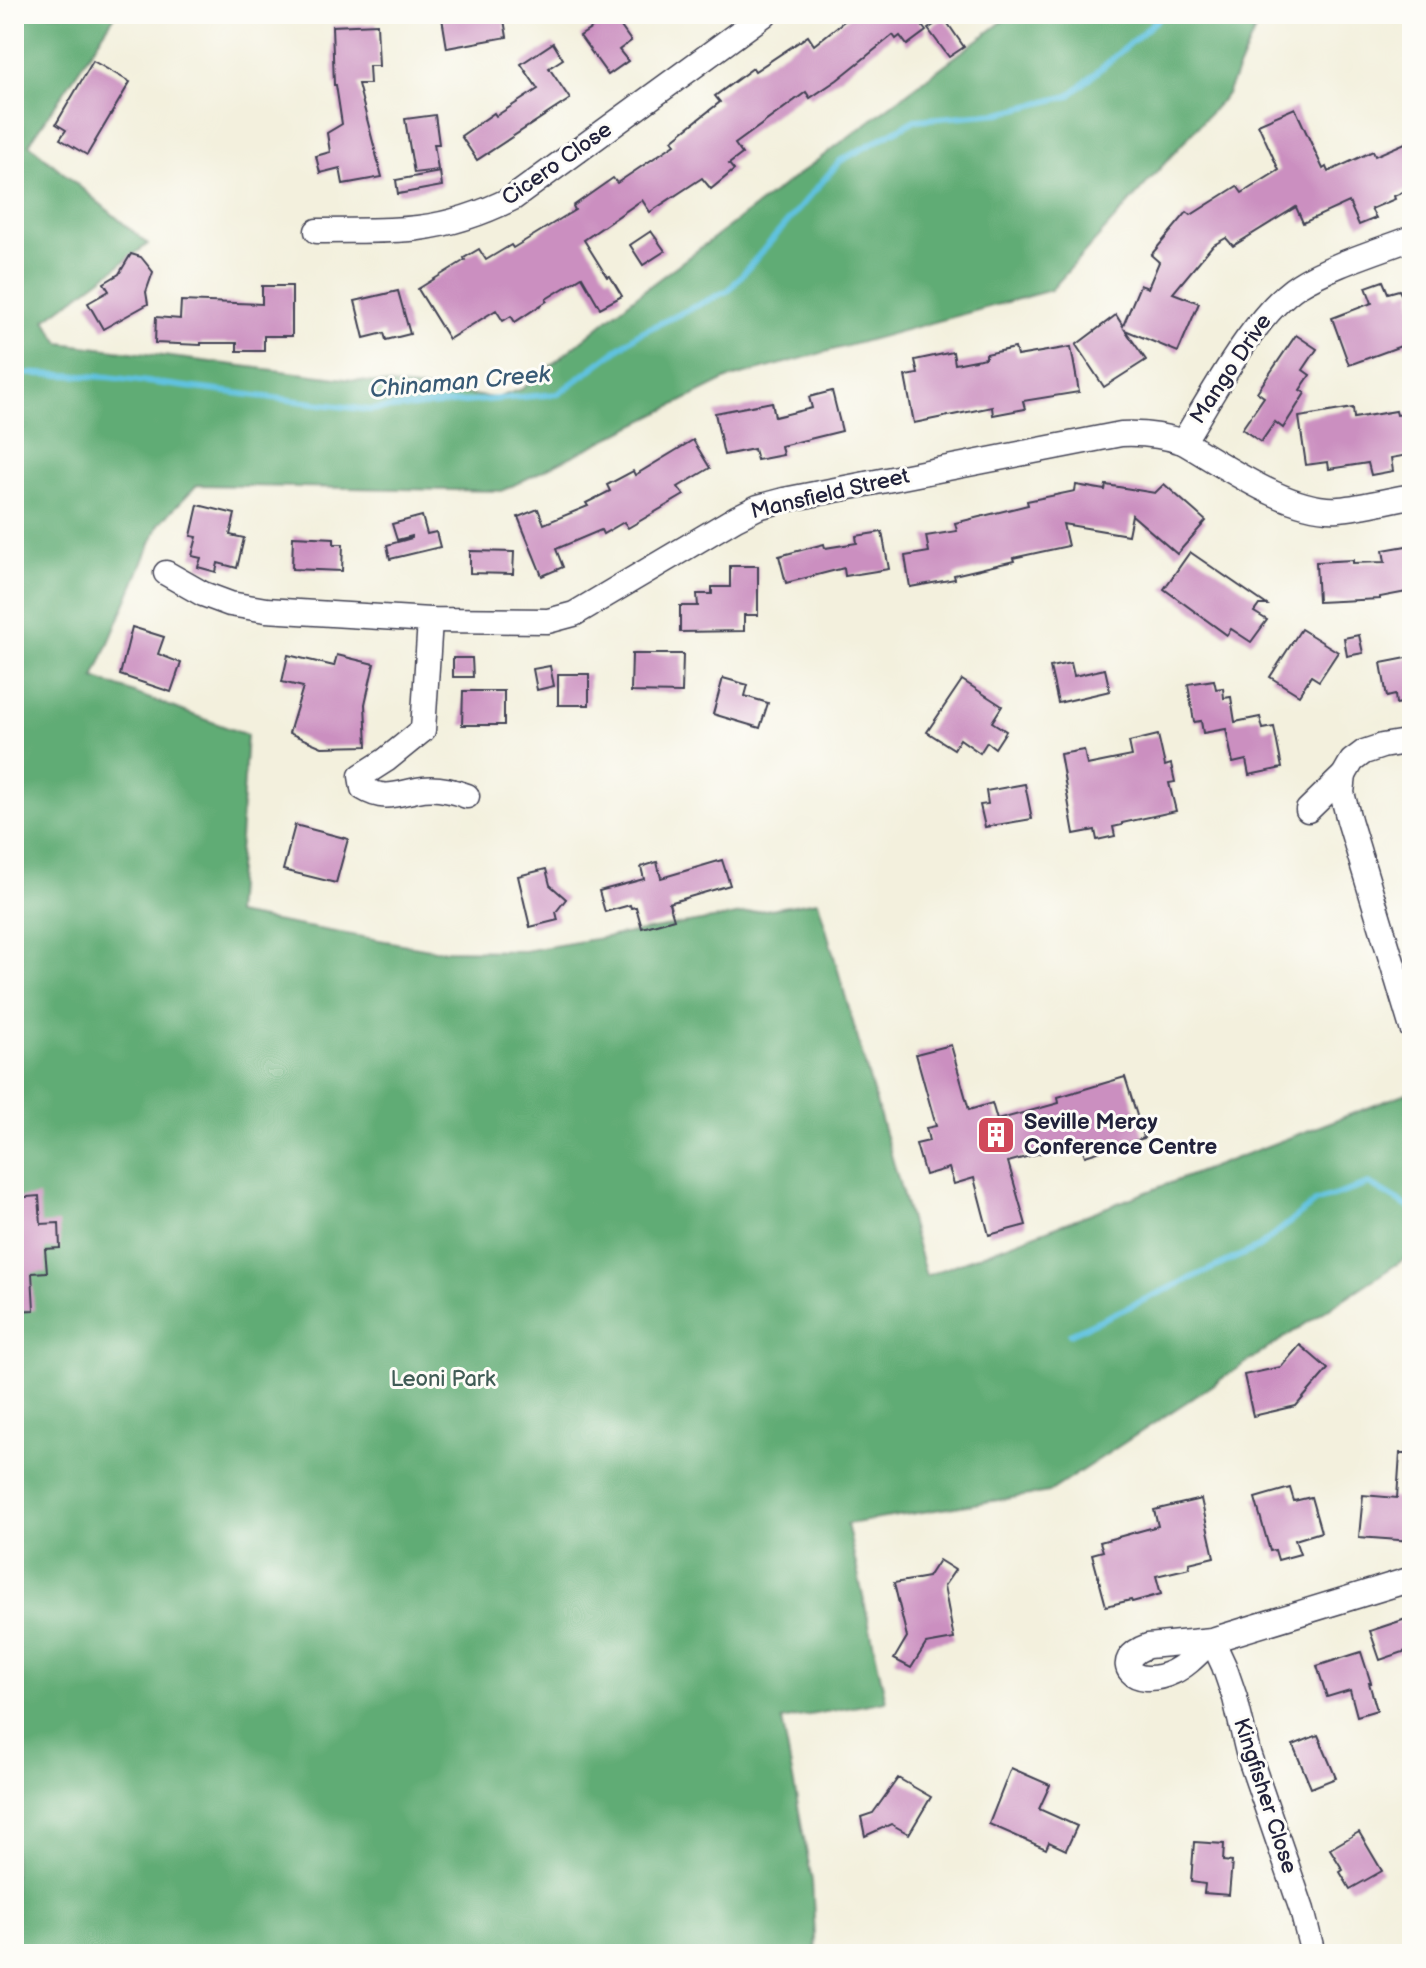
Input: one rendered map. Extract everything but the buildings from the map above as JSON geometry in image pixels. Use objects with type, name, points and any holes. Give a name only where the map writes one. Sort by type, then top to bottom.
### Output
[{"type":"street","name":"Cicero Close","points":[[317,231],[416,229],[483,213],[513,198],[765,14]]},
{"type":"street","name":"Mango Drive","points":[[1183,442],[1257,326],[1276,304],[1309,280],[1412,238]]},
{"type":"street","name":"Mansfield Street","points":[[166,573],[203,594],[230,604],[266,610],[430,620],[548,621],[574,614],[758,507],[1096,437],[1143,433],[1183,442],[1278,496],[1300,505],[1339,509],[1412,496]]},
{"type":"street","points":[[430,620],[423,730],[361,776],[363,788],[372,794],[394,796],[420,789],[451,790],[467,796]]},
{"type":"street","points":[[1308,810],[1364,752],[1412,741]]},
{"type":"street","points":[[1344,775],[1342,793],[1349,820],[1412,1028]]},
{"type":"street","name":"Kingfisher Close","points":[[1313,1954],[1302,1910],[1248,1753],[1235,1698],[1212,1640],[1412,1579]]},
{"type":"green space","name":"Leoni Park","points":[[14,14],[116,14],[29,144],[148,244],[45,320],[60,343],[496,398],[522,389],[635,297],[1011,15],[1259,14],[1260,19],[1227,94],[1051,290],[727,379],[502,491],[197,485],[159,524],[94,678],[247,735],[235,914],[435,950],[524,951],[818,901],[926,1276],[1412,1091],[1412,1254],[1049,1492],[847,1524],[886,1701],[782,1720],[812,1881],[816,1954],[14,1954]]},
{"type":"waterway","name":"Chinaman Creek","points":[[14,373],[108,377],[369,410],[558,394],[638,334],[729,290],[840,161],[915,120],[1000,113],[1069,96],[1164,14]]},
{"type":"waterway","points":[[1070,1334],[1259,1247],[1315,1202],[1369,1184],[1412,1209]]},
{"type":"place","name":"Seville Mercy Conference Centre","points":[[996,1135]]}]
